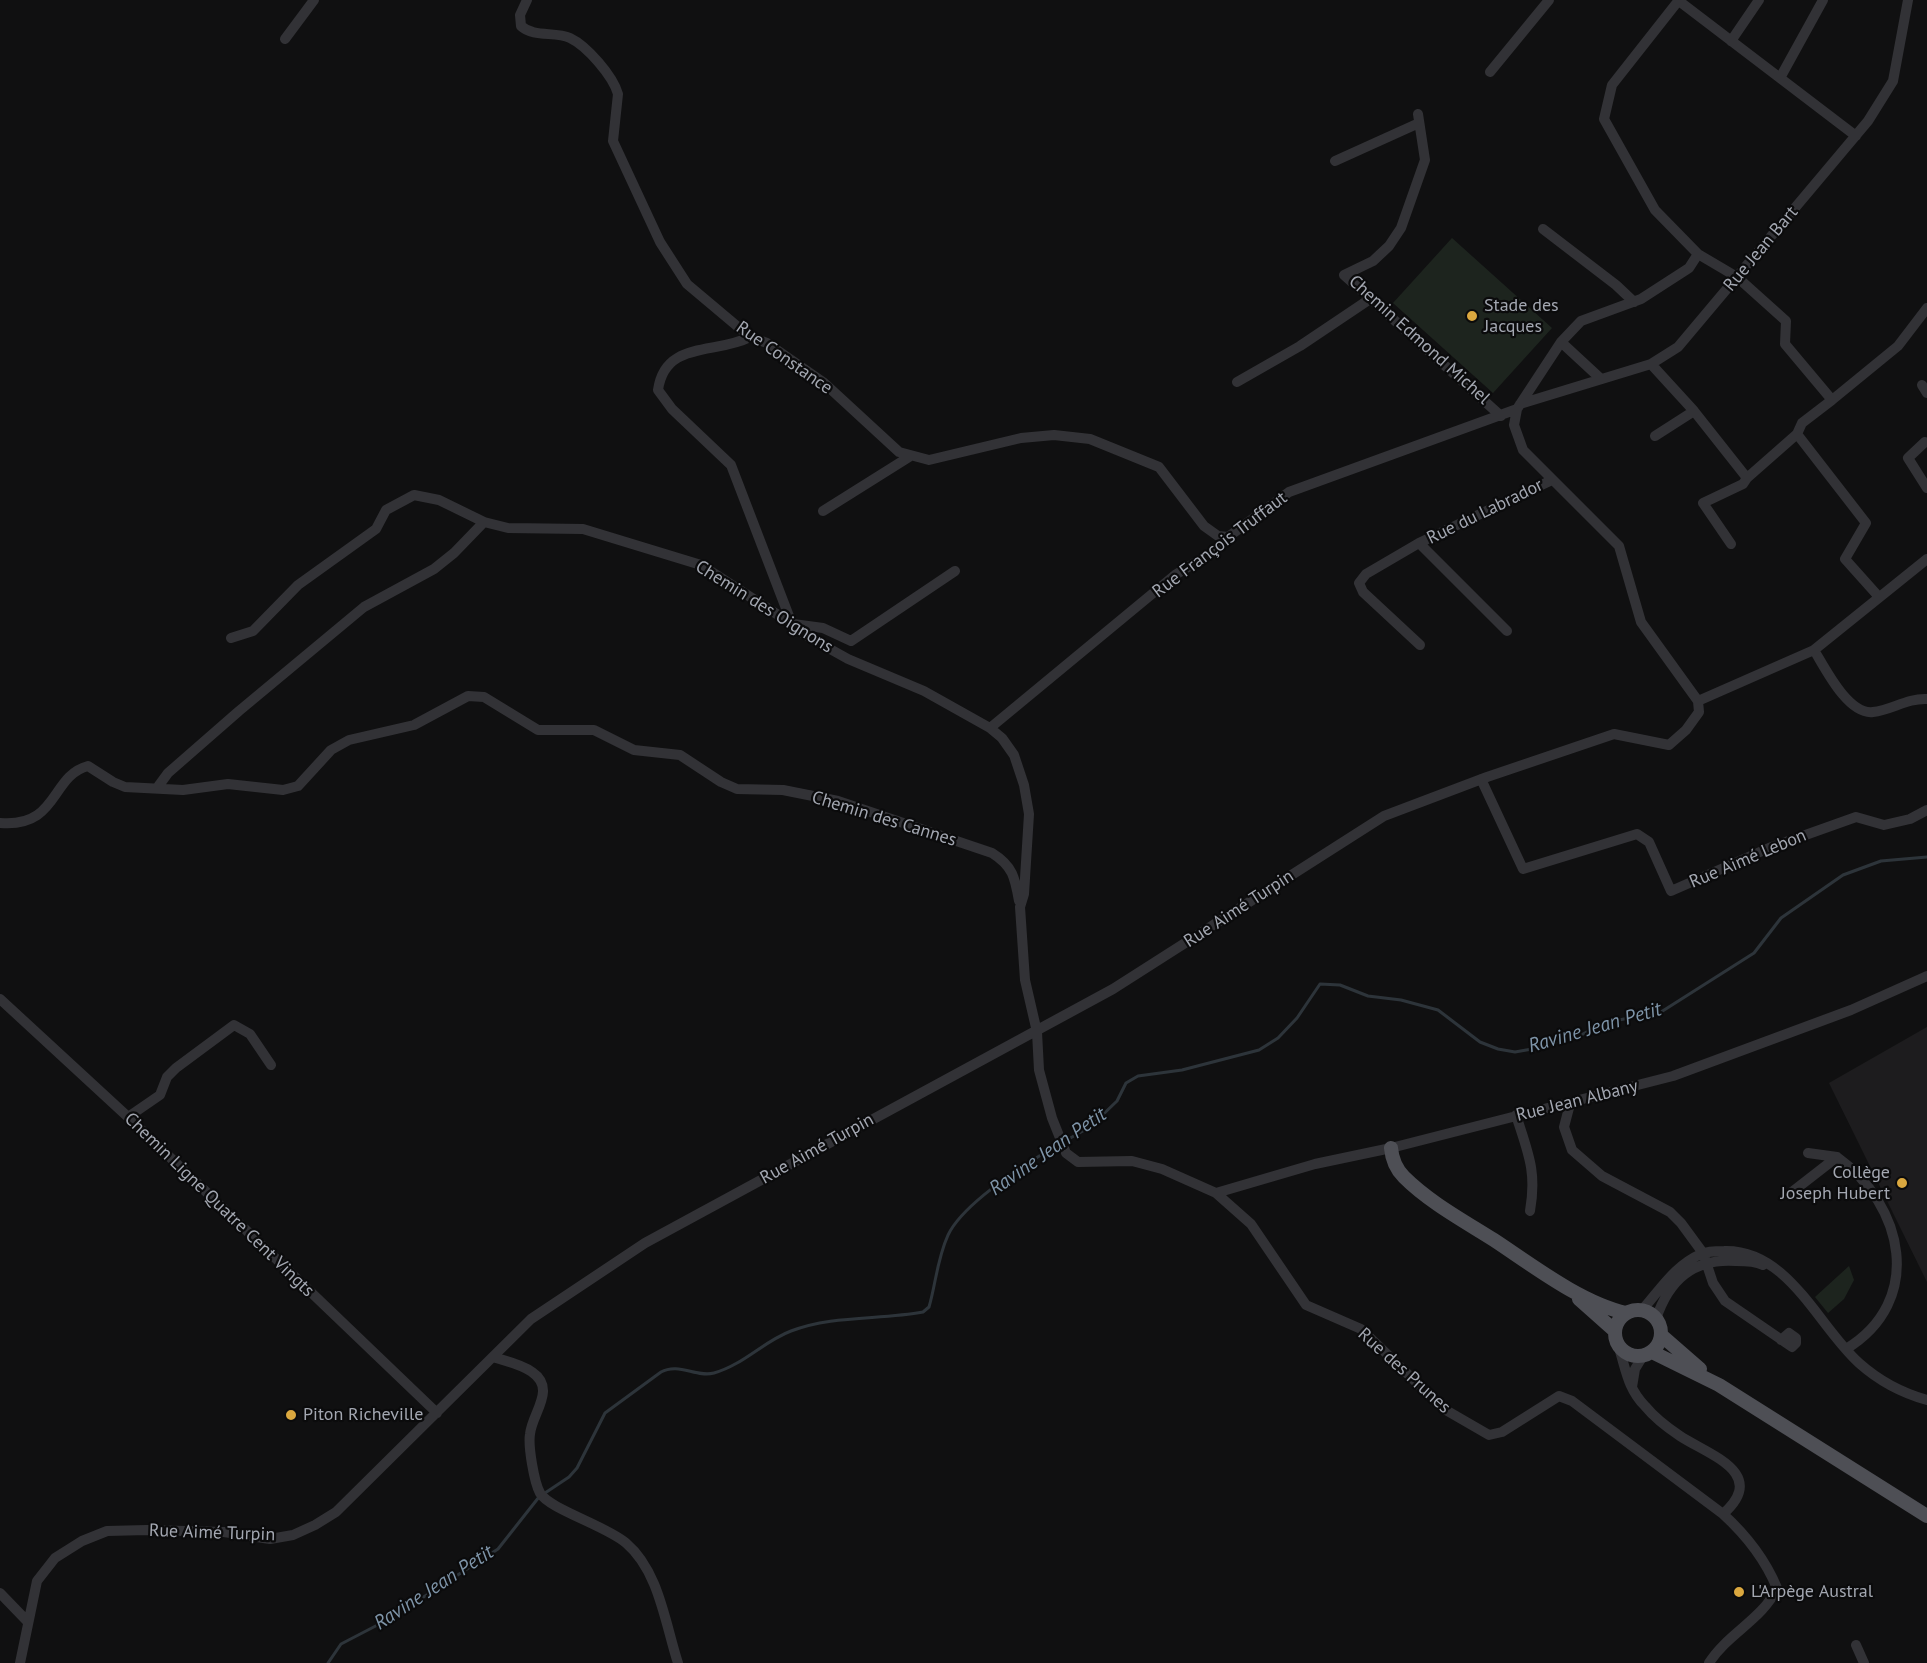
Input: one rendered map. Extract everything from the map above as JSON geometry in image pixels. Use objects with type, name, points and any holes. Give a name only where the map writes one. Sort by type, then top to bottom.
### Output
[{"type":"main road","points":[[1391,1148],[1392,1161],[1403,1176],[1453,1214],[1562,1283],[1605,1306],[1626,1313],[1642,1310],[1656,1319],[1661,1335],[1659,1344],[1648,1354]]},
{"type":"main road","points":[[1562,1283],[1614,1331],[1619,1348],[1628,1354],[1648,1354],[1719,1385]]},
{"type":"main road","points":[[1614,1331],[1620,1318],[1626,1313]]},
{"type":"main road","points":[[1661,1335],[1719,1385],[1927,1516]]},
{"type":"street","points":[[285,39],[314,0]]},
{"type":"street","name":"Rue Constance","points":[[527,0],[519,21],[525,30],[570,38],[601,65],[618,94],[613,141],[660,242],[687,285],[750,337],[767,343],[806,369],[899,452],[909,457]]},
{"type":"street","points":[[1490,72],[1549,0]]},
{"type":"street","points":[[1731,41],[1759,0]]},
{"type":"street","points":[[1780,78],[1823,0]]},
{"type":"street","name":"Rue Jean Bart","points":[[1518,406],[1652,364],[1678,347],[1856,136],[1893,81],[1908,0]]},
{"type":"street","points":[[1832,400],[1785,344],[1786,321],[1737,277],[1698,254],[1655,210],[1604,119],[1612,86],[1679,1],[1856,136]]},
{"type":"street","name":"Chemin Edmond Michel","points":[[1335,161],[1419,118],[1425,160],[1401,228],[1389,246],[1373,261],[1344,275],[1501,416]]},
{"type":"street","points":[[1543,229],[1616,285],[1634,302]]},
{"type":"street","points":[[1698,254],[1689,268],[1634,302],[1581,321],[1561,342],[1518,406],[1514,425],[1517,440],[1523,450],[1619,546],[1641,622],[1698,701],[1814,650],[1927,559]]},
{"type":"street","points":[[1237,382],[1300,346],[1370,299]]},
{"type":"street","points":[[1731,544],[1702,503],[1743,484],[1797,434],[1802,423],[1898,346],[1927,308]]},
{"type":"street","points":[[750,337],[736,344],[684,353],[664,368],[658,390],[672,409],[731,465],[792,624],[823,628],[851,641],[955,571]]},
{"type":"street","points":[[1561,342],[1601,380]]},
{"type":"street","points":[[1652,364],[1694,411],[1747,478]]},
{"type":"street","name":"Rue François Truffaut","points":[[990,728],[1175,575],[1219,548],[1228,537],[1289,492],[1501,416],[1518,406]]},
{"type":"street","points":[[1655,436],[1694,411]]},
{"type":"street","points":[[1797,434],[1866,523],[1845,559],[1879,597]]},
{"type":"street","points":[[823,511],[909,457],[929,460],[1021,438],[1054,435],[1090,439],[1159,467],[1204,526],[1218,536],[1228,537]]},
{"type":"street","points":[[1925,442],[1908,458],[1927,488]]},
{"type":"street","name":"Rue du Labrador","points":[[1420,645],[1363,592],[1359,583],[1366,574],[1419,543],[1552,480]]},
{"type":"street","name":"Chemin des Oignons","points":[[231,638],[253,631],[298,585],[376,529],[386,510],[414,495],[438,500],[484,522],[508,528],[583,529],[701,565],[792,624],[805,635],[848,659],[924,691],[990,728],[1002,738],[1014,755],[1024,785],[1029,814],[1024,894],[1020,908],[1025,980],[1037,1032]]},
{"type":"street","points":[[157,788],[168,773],[364,607],[434,568],[454,554],[484,522]]},
{"type":"street","name":"Rue du Labrador","points":[[1419,543],[1507,631]]},
{"type":"street","points":[[1814,650],[1843,696],[1858,710],[1873,712],[1909,701],[1927,699]]},
{"type":"street","name":"Chemin des Cannes","points":[[0,823],[14,824],[32,820],[45,810],[79,768],[88,766],[125,787],[183,790],[228,784],[291,789],[298,786],[331,750],[349,740],[414,725],[468,696],[484,697],[538,730],[594,730],[634,750],[680,755],[721,782],[737,789],[783,790],[838,801],[992,853],[1007,862],[1014,873],[1020,908]]},
{"type":"street","name":"Rue Aimé Turpin","points":[[20,1663],[27,1621],[38,1581],[55,1558],[82,1541],[108,1531],[147,1530],[224,1532],[270,1539],[292,1535],[315,1525],[336,1512],[531,1319],[645,1243],[1113,989],[1384,816],[1481,779],[1614,734],[1669,745],[1686,730],[1699,712],[1698,701]]},
{"type":"street","name":"Rue Aimé Lebon","points":[[1481,779],[1523,869],[1637,834],[1649,842],[1671,891],[1761,852],[1856,817],[1884,825],[1910,819],[1927,810]]},
{"type":"street","name":"Rue Jean Albany","points":[[1216,1193],[1315,1164],[1391,1148],[1570,1104],[1673,1076],[1851,1010],[1927,976]]},
{"type":"street","name":"Chemin Ligne Quatre Cent Vingts","points":[[0,999],[128,1117],[436,1413]]},
{"type":"street","points":[[128,1117],[160,1095],[167,1077],[176,1068],[234,1025],[250,1034],[272,1065]]},
{"type":"street","name":"Rue des Prunes","points":[[1037,1032],[1040,1070],[1059,1137],[1066,1153],[1078,1162],[1132,1161],[1216,1193],[1251,1224],[1306,1305],[1361,1329],[1444,1409],[1489,1435],[1502,1432],[1559,1396],[1572,1401],[1740,1529],[1769,1569],[1777,1588],[1770,1603],[1747,1622],[1709,1663]]},
{"type":"street","points":[[1570,1104],[1564,1127],[1572,1150],[1602,1176],[1670,1212],[1682,1223],[1705,1257],[1713,1283],[1725,1301],[1781,1340]]},
{"type":"street","points":[[1516,1116],[1534,1170],[1530,1211]]},
{"type":"street","points":[[1808,1153],[1838,1157],[1864,1179],[1882,1207],[1893,1237],[1896,1267],[1892,1300],[1882,1318],[1863,1338],[1846,1349]]},
{"type":"street","points":[[1791,1192],[1838,1157]]},
{"type":"street","points":[[1656,1319],[1664,1295],[1676,1281],[1705,1257]]},
{"type":"street","points":[[1642,1310],[1670,1276],[1705,1257],[1759,1263],[1781,1276],[1800,1294],[1846,1349],[1874,1376],[1927,1400]]},
{"type":"street","points":[[1619,1348],[1632,1390],[1645,1407],[1679,1436],[1722,1460],[1736,1471],[1739,1484],[1738,1494],[1723,1514]]},
{"type":"street","points":[[1632,1390],[1635,1369],[1648,1354]]},
{"type":"street","points":[[493,1357],[533,1372],[543,1389],[542,1402],[529,1435],[541,1495],[608,1530],[637,1553],[650,1572],[678,1663]]},
{"type":"street","points":[[0,1593],[27,1621]]},
{"type":"street","points":[[1857,1645],[1864,1663]]},
{"type":"shaded area","name":"Stade des Jacques","points":[[1452,238],[1552,328],[1493,393],[1393,303]]},
{"type":"shaded area","name":"Collège Joseph Hubert","points":[[1927,1027],[1927,1282],[1829,1083]]},
{"type":"shaded area","points":[[1849,1266],[1854,1280],[1844,1299],[1828,1313],[1815,1297]]},
{"type":"waterway","name":"Ravine Jean Petit","points":[[1065,1141],[1090,1127],[1117,1101],[1126,1083],[1138,1076],[1182,1070],[1259,1050],[1278,1038],[1297,1018],[1320,984],[1340,985],[1368,996],[1401,1000],[1438,1010],[1480,1042],[1498,1049],[1515,1052],[1532,1049],[1583,1034],[1603,1023],[1661,1012],[1754,953],[1781,918],[1843,875],[1881,861],[1927,857]]},
{"type":"waterway","name":"Ravine Jean Petit","points":[[328,1663],[341,1644],[391,1618],[498,1549],[539,1497],[569,1477],[577,1468],[605,1413],[661,1372],[668,1369],[681,1369],[701,1374],[714,1373],[734,1364],[781,1335],[807,1326],[839,1320],[923,1312],[929,1307],[941,1253],[956,1222],[998,1184],[1059,1144]]},
{"type":"place","name":"Stade des Jacques","points":[[1472,316]]},
{"type":"place","name":"Collège Joseph Hubert","points":[[1902,1183]]},
{"type":"place","name":"Piton Richeville","points":[[291,1415]]},
{"type":"place","name":"L'Arpège Austral","points":[[1739,1592]]}]
